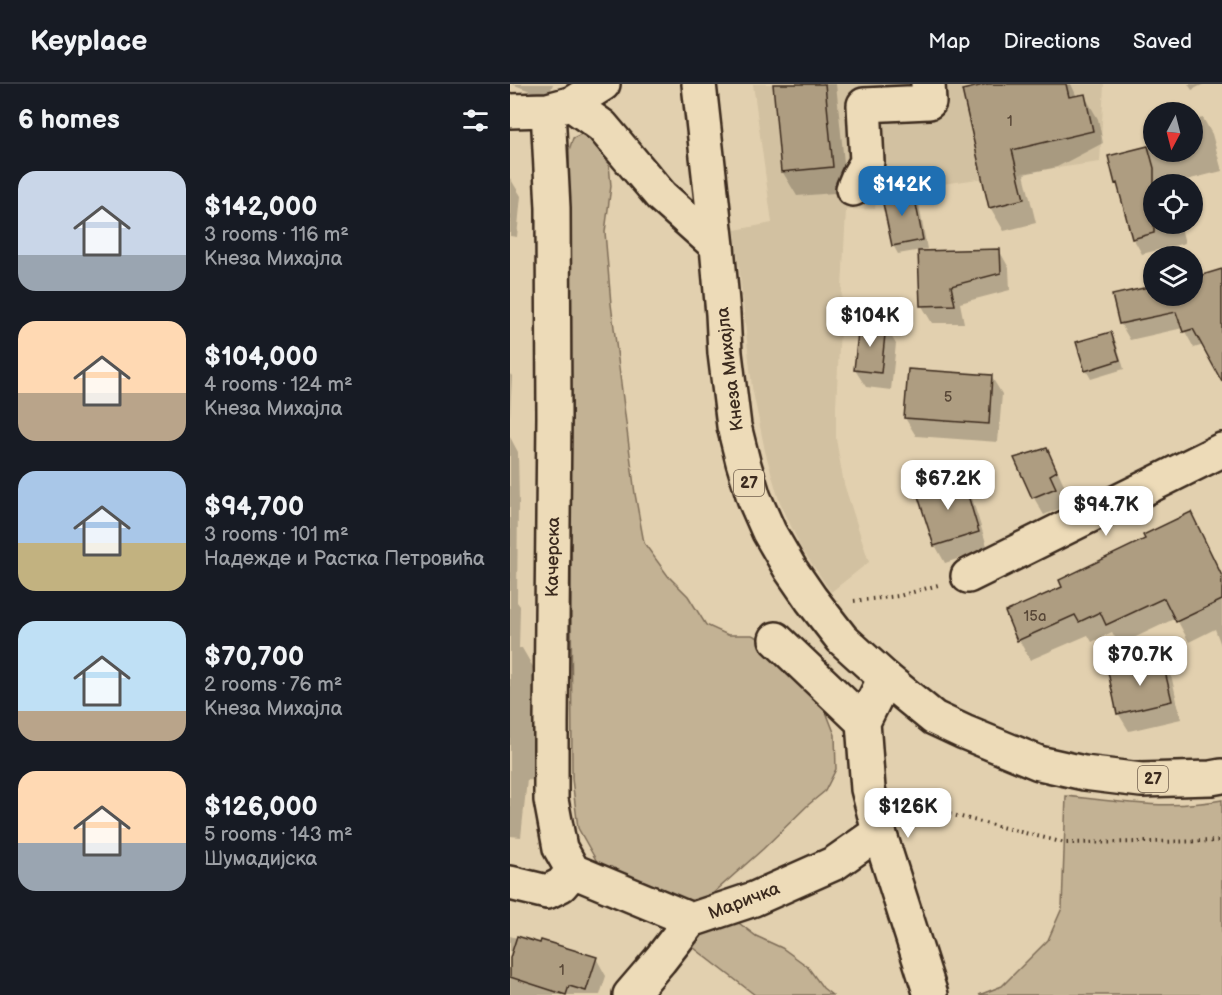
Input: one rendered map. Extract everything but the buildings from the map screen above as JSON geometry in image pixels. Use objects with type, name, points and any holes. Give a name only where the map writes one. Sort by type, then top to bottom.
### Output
[{"type":"street","points":[[510,111],[560,107],[603,84]]},
{"type":"street","name":"Кнеза Михајла","points":[[699,84],[717,246],[728,390],[734,426],[754,498],[769,532],[791,570],[817,606],[842,639],[934,718],[1001,748],[1039,763],[1141,780],[1222,776]]},
{"type":"street","points":[[853,189],[867,162],[864,105],[929,102],[928,84]]},
{"type":"street","points":[[560,107],[602,126],[661,196],[717,246]]},
{"type":"street","name":"Качерска","points":[[560,107],[553,208],[551,800],[560,848],[573,871]]},
{"type":"street","points":[[968,576],[1222,450]]},
{"type":"street","points":[[776,639],[863,722]]},
{"type":"street","points":[[885,678],[863,722],[868,789],[879,832],[931,995]]},
{"type":"street","name":"Маричка","points":[[630,995],[691,920],[754,899],[835,863],[879,832]]},
{"type":"street","points":[[510,883],[547,892],[561,885],[573,871],[691,920]]},
{"type":"path","points":[[817,606],[899,596],[968,576]]},
{"type":"path","points":[[868,789],[925,808],[1065,843],[1222,841]]},
{"type":"shaded area","points":[[753,84],[1104,84],[1100,162],[877,193],[875,209],[846,210],[836,439],[844,484],[869,562],[831,592],[801,548],[779,500],[765,451],[752,387],[735,230],[772,223]]},
{"type":"shaded area","points":[[581,134],[589,137],[609,164],[611,186],[605,232],[611,304],[635,494],[644,543],[668,576],[688,596],[706,625],[728,635],[752,635],[772,644],[823,704],[835,735],[836,769],[825,791],[710,896],[692,902],[600,867],[578,828],[572,779],[569,150],[573,138]]},
{"type":"shaded area","points":[[1066,796],[1164,805],[1222,800],[1222,995],[979,995],[1002,986],[1048,940],[1062,908]]},
{"type":"shaded area","points":[[731,917],[756,936],[782,948],[807,966],[823,988],[832,995],[755,995],[689,944],[695,932]]}]
